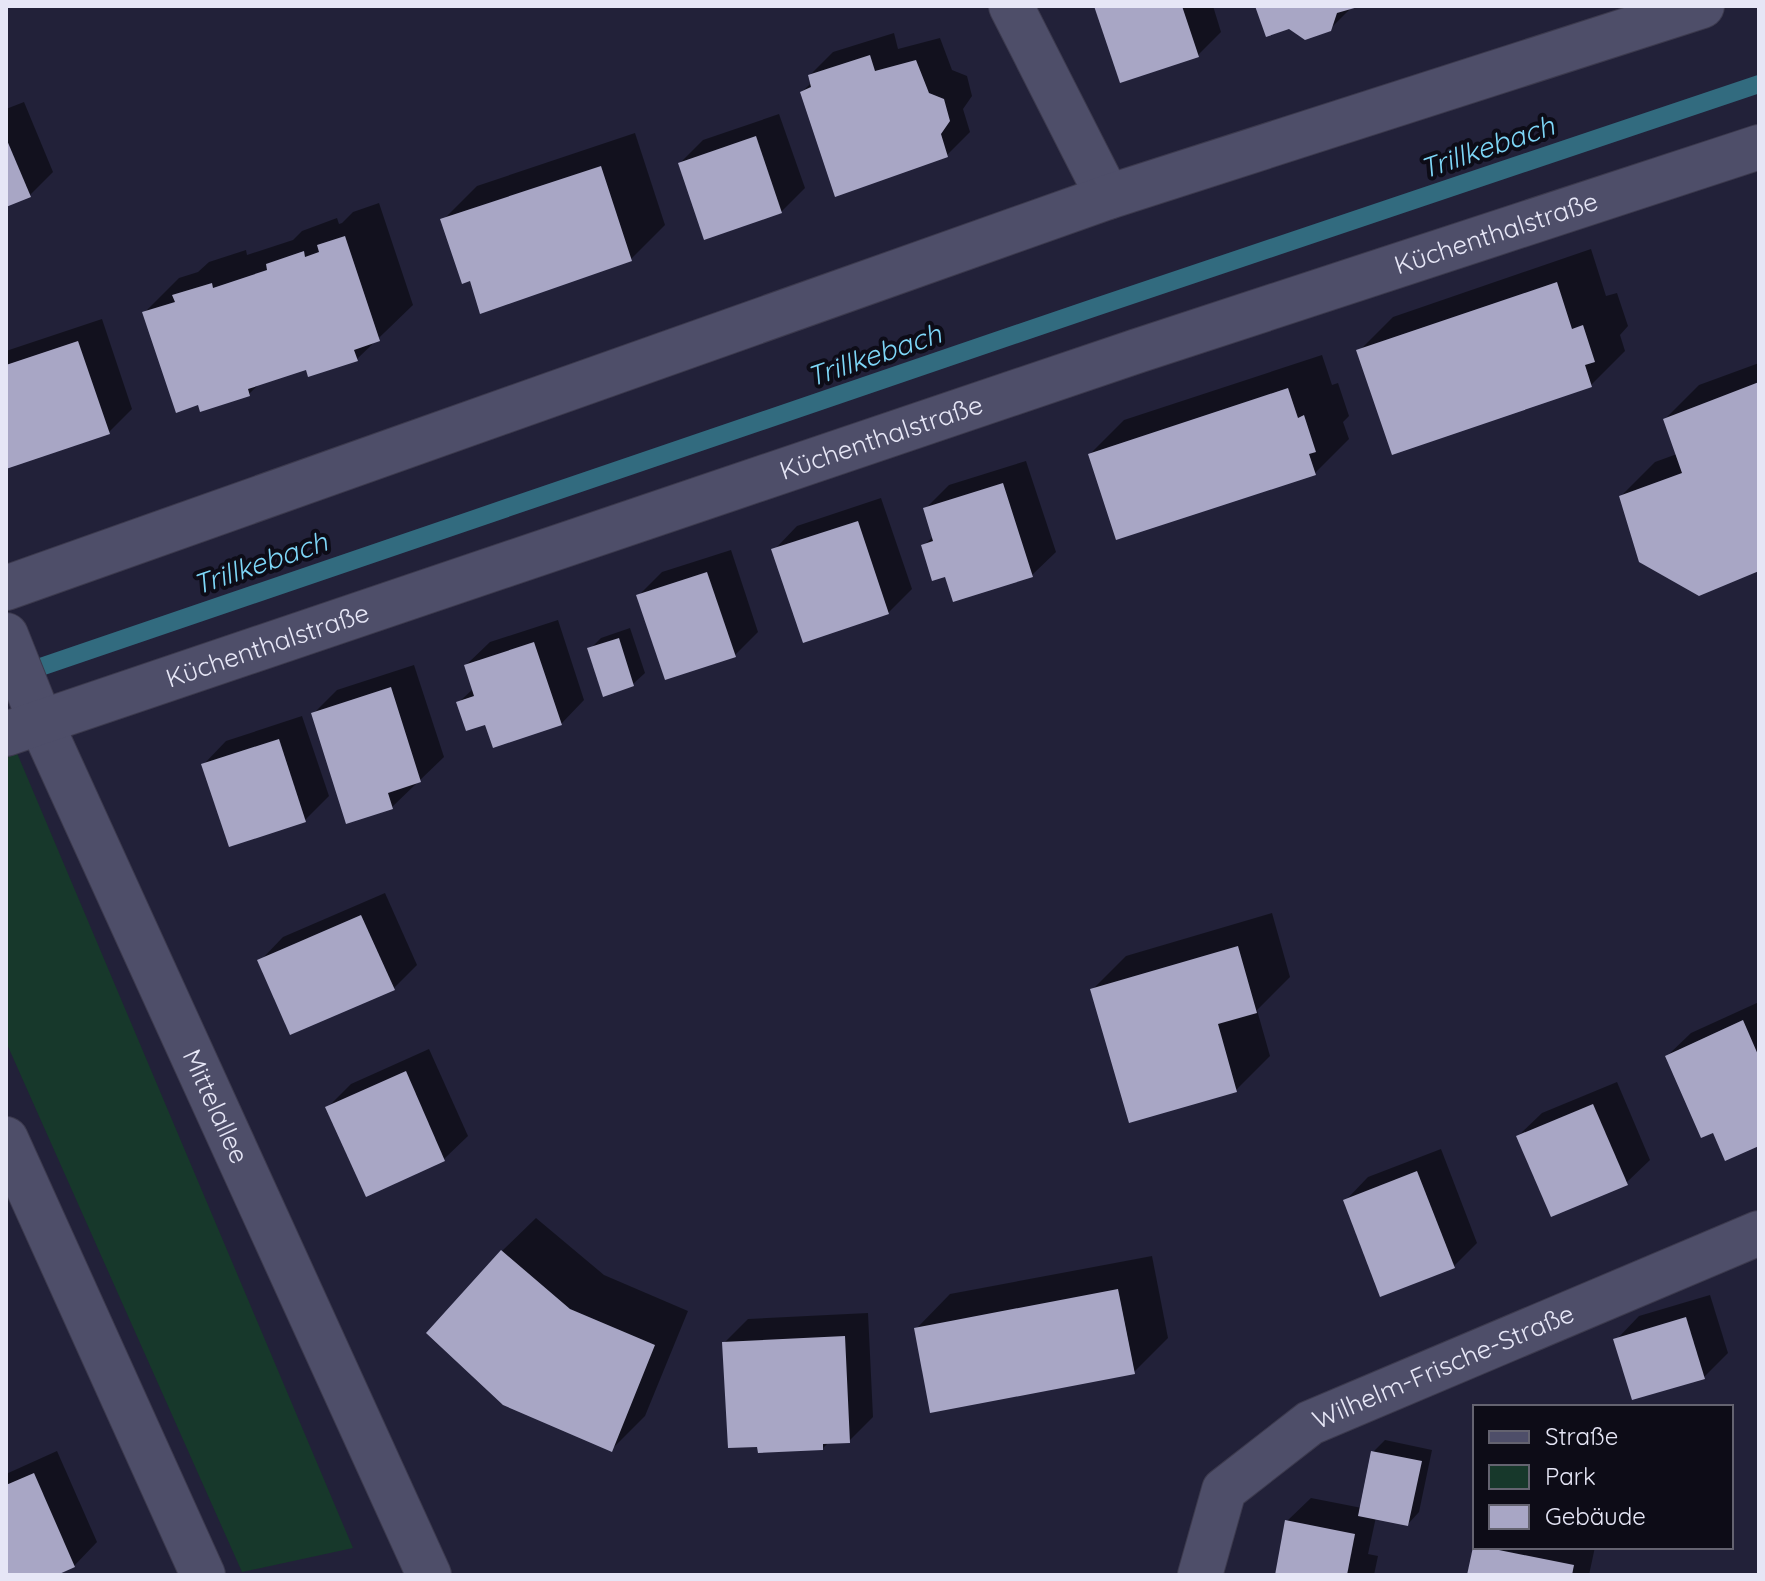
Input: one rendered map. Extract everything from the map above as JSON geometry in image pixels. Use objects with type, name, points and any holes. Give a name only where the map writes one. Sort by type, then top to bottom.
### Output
[{"type":"street","points":[[1011,6],[1108,197]]},
{"type":"street","points":[[6,588],[1108,197],[1702,6]]},
{"type":"street","name":"Küchenthalstraße","points":[[24,728],[1122,356],[1759,147]]},
{"type":"street","name":"Mittelallee","points":[[6,635],[24,728],[429,1575]]},
{"type":"street","points":[[6,1139],[203,1575]]},
{"type":"street","name":"Wilhelm-Frische-Straße","points":[[1200,1575],[1224,1490],[1310,1423],[1759,1233]]},
{"type":"green space","points":[[17,753],[353,1548],[242,1572],[6,1042],[6,758]]},
{"type":"building","points":[[1094,6],[1182,6],[1199,57],[1120,83]]},
{"type":"building","points":[[1255,6],[1358,7],[1337,13],[1331,31],[1305,40],[1289,29],[1266,37]]},
{"type":"building","points":[[870,55],[875,71],[916,60],[929,93],[944,99],[950,121],[941,134],[948,157],[835,197],[800,92],[811,87],[808,75]]},
{"type":"building","points":[[756,136],[782,213],[704,240],[678,163]]},
{"type":"building","points":[[6,138],[31,197],[6,207]]},
{"type":"building","points":[[601,166],[632,261],[480,314],[470,281],[462,284],[440,219]]},
{"type":"building","points":[[345,236],[380,341],[354,350],[358,361],[308,377],[306,370],[248,389],[250,396],[200,412],[198,405],[176,413],[142,312],[175,302],[172,295],[212,283],[213,288],[267,270],[266,264],[304,251],[305,257],[319,252],[317,245]]},
{"type":"building","points":[[1557,282],[1572,329],[1583,325],[1595,362],[1585,365],[1592,387],[1392,455],[1356,350]]},
{"type":"building","points":[[78,341],[110,434],[6,469],[6,365]]},
{"type":"building","points":[[1759,382],[1759,571],[1699,596],[1639,562],[1619,496],[1682,473],[1663,419]]},
{"type":"building","points":[[1288,388],[1298,418],[1304,415],[1316,452],[1309,454],[1316,475],[1116,540],[1088,454]]},
{"type":"building","points":[[1003,483],[1033,577],[953,602],[945,577],[932,581],[921,545],[933,541],[923,508]]},
{"type":"building","points":[[858,521],[889,614],[803,643],[771,549]]},
{"type":"building","points":[[707,572],[736,657],[665,680],[636,595]]},
{"type":"building","points":[[619,638],[634,686],[603,697],[587,648]]},
{"type":"building","points":[[534,642],[562,725],[493,748],[485,725],[466,731],[456,702],[474,696],[464,665]]},
{"type":"building","points":[[391,687],[421,782],[388,793],[393,809],[346,824],[311,713]]},
{"type":"building","points":[[279,739],[306,822],[229,847],[201,764]]},
{"type":"building","points":[[361,915],[395,990],[290,1035],[257,960]]},
{"type":"building","points":[[1238,946],[1257,1013],[1218,1024],[1237,1092],[1129,1123],[1090,989]]},
{"type":"building","points":[[1743,1020],[1759,1057],[1759,1146],[1725,1161],[1713,1133],[1701,1138],[1665,1056]]},
{"type":"building","points":[[406,1071],[445,1161],[366,1197],[325,1107]]},
{"type":"building","points":[[1593,1104],[1628,1185],[1551,1217],[1516,1136]]},
{"type":"building","points":[[1417,1171],[1455,1268],[1380,1297],[1343,1200]]},
{"type":"building","points":[[501,1250],[570,1309],[655,1345],[612,1452],[503,1405],[426,1333]]},
{"type":"building","points":[[1118,1289],[1135,1374],[930,1413],[914,1328]]},
{"type":"building","points":[[1686,1317],[1705,1379],[1632,1400],[1613,1339]]},
{"type":"building","points":[[845,1336],[850,1443],[823,1444],[823,1450],[758,1453],[757,1447],[728,1448],[722,1342]]},
{"type":"building","points":[[1371,1451],[1422,1461],[1408,1526],[1358,1516]]},
{"type":"building","points":[[34,1473],[75,1567],[57,1575],[6,1575],[6,1485]]},
{"type":"building","points":[[1285,1520],[1355,1534],[1347,1575],[1275,1575]]},
{"type":"building","points":[[1473,1547],[1574,1565],[1572,1575],[1467,1575]]},
{"type":"waterway","name":"Trillkebach","points":[[20,674],[1759,84]]}]
